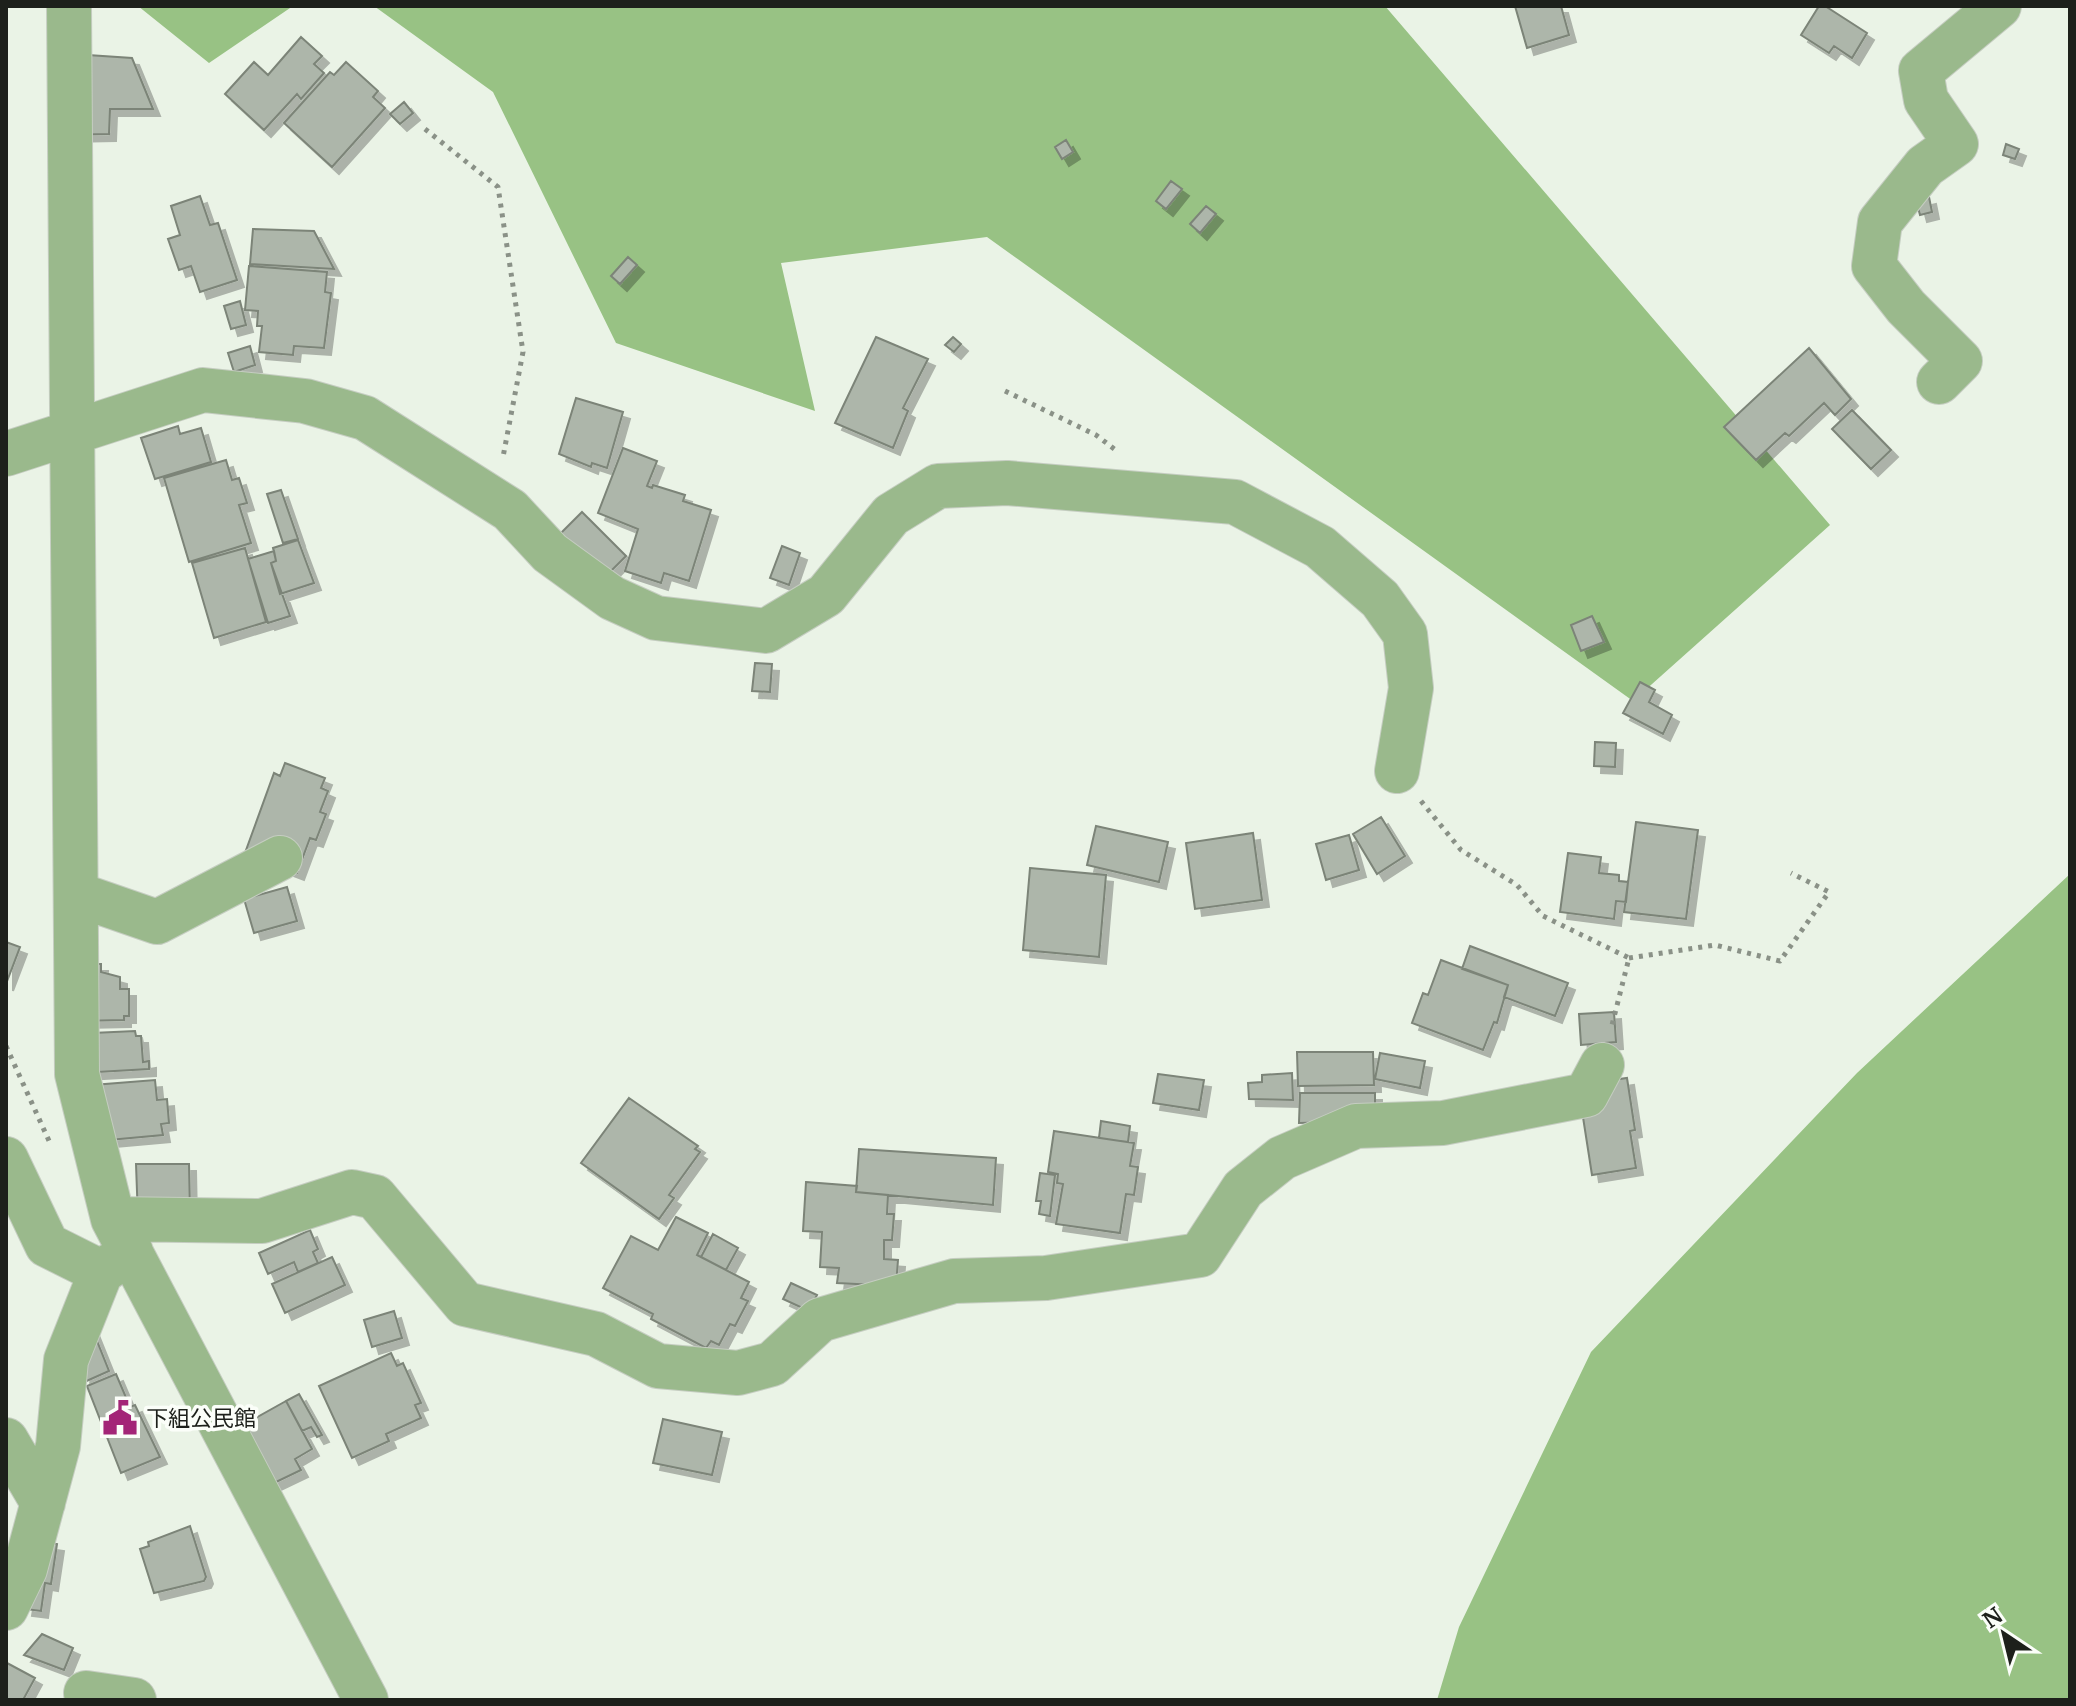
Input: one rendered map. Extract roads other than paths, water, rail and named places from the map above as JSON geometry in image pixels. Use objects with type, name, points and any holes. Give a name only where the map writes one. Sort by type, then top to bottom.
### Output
[{"type":"street","points":[[69,6],[77,1074],[115,1248],[366,1700]]},
{"type":"street","points":[[1939,382],[1960,361],[1906,307],[1874,266],[1880,222],[1925,166],[1956,144],[1926,100],[1921,71],[1999,6]]},
{"type":"street","points":[[6,454],[203,390],[305,401],[365,418],[510,510],[550,553],[612,598],[656,618],[766,631],[826,595],[891,515],[938,486],[1007,483],[1235,502],[1320,547],[1380,599],[1405,634],[1411,688],[1397,771]]},
{"type":"street","points":[[76,894],[157,922],[280,858]]},
{"type":"street","points":[[6,1159],[47,1245],[115,1248],[262,1221],[352,1192],[375,1197],[465,1304],[596,1334],[658,1366],[738,1373],[772,1364],[820,1320],[954,1281],[1046,1278],[1200,1255],[1243,1189],[1282,1158],[1356,1126],[1443,1123],[1586,1095],[1602,1065]]},
{"type":"street","points":[[6,1608],[25,1569],[58,1446],[66,1360],[115,1248]]},
{"type":"street","points":[[6,1440],[43,1503]]},
{"type":"street","points":[[86,1693],[134,1700]]},
{"type":"place","name":"下組公民館","points":[[120,1418]]}]
